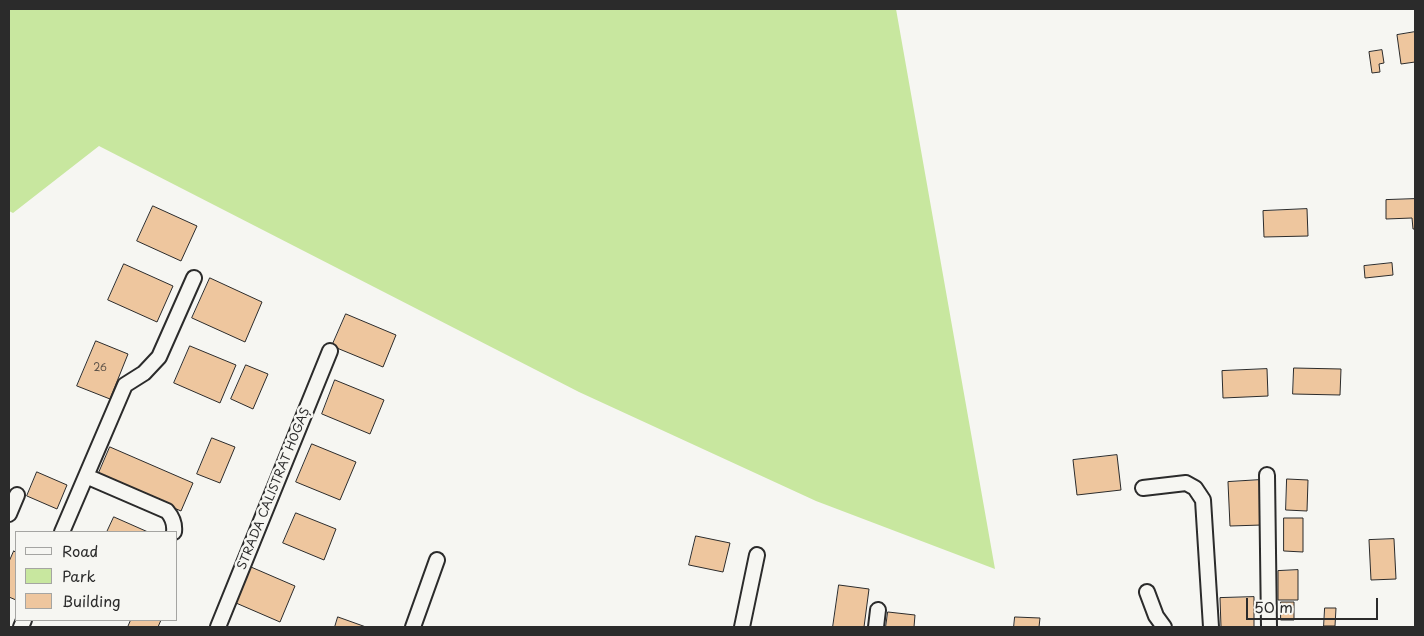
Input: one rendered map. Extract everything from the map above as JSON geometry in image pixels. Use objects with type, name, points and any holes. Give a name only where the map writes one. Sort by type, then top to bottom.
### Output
[{"type":"street","points":[[62,531],[125,385],[144,373],[159,358],[194,278]]},
{"type":"street","name":"STRADA CALISTRAT HOGAȘ","points":[[218,627],[330,351]]},
{"type":"street","points":[[1267,474],[1269,627]]},
{"type":"street","points":[[86,476],[167,512],[174,523],[174,531]]},
{"type":"street","points":[[1143,488],[1186,483],[1196,488],[1203,500],[1211,627]]},
{"type":"street","points":[[9,514],[17,495]]},
{"type":"street","points":[[742,627],[757,555]]},
{"type":"street","points":[[413,627],[437,560]]},
{"type":"street","points":[[1148,592],[1156,616],[1164,627]]},
{"type":"street","points":[[876,627],[878,610]]},
{"type":"green space","points":[[9,9],[896,9],[995,569],[816,501],[579,392],[99,146],[13,213],[9,211]]},
{"type":"building","points":[[1415,32],[1415,62],[1401,64],[1397,35]]},
{"type":"building","points":[[1382,50],[1384,63],[1379,64],[1380,72],[1372,73],[1369,52]]},
{"type":"building","points":[[1415,199],[1415,229],[1413,229],[1412,218],[1386,219],[1386,200]]},
{"type":"building","points":[[153,206],[197,226],[181,261],[137,241]]},
{"type":"building","points":[[1307,209],[1308,236],[1264,237],[1263,211]]},
{"type":"building","points":[[1392,263],[1393,275],[1365,278],[1364,266]]},
{"type":"building","points":[[124,264],[173,286],[157,322],[108,300]]},
{"type":"building","points":[[210,278],[262,302],[245,342],[192,318]]},
{"type":"building","points":[[346,314],[396,335],[383,367],[332,346]]},
{"type":"building","points":[[96,341],[128,354],[110,399],[77,386]]},
{"type":"building","points":[[190,346],[236,365],[220,403],[174,383]]},
{"type":"building","points":[[246,365],[268,374],[253,409],[231,399]]},
{"type":"building","points":[[1294,368],[1341,369],[1340,395],[1293,394]]},
{"type":"building","points":[[1267,369],[1268,396],[1223,398],[1222,371]]},
{"type":"building","points":[[335,380],[384,400],[370,434],[322,414]]},
{"type":"building","points":[[212,438],[235,447],[220,483],[197,474]]},
{"type":"building","points":[[312,444],[356,462],[340,500],[296,482]]},
{"type":"building","points":[[110,447],[193,483],[181,511],[98,475]]},
{"type":"building","points":[[1117,455],[1121,490],[1077,495],[1073,460]]},
{"type":"building","points":[[37,472],[67,485],[57,509],[27,496]]},
{"type":"building","points":[[1287,479],[1308,480],[1307,511],[1286,510]]},
{"type":"building","points":[[1260,480],[1262,525],[1230,526],[1228,482]]},
{"type":"building","points":[[296,513],[336,529],[324,560],[283,543]]},
{"type":"building","points":[[114,517],[146,531],[107,531]]},
{"type":"building","points":[[1284,518],[1303,518],[1303,552],[1284,551]]},
{"type":"building","points":[[696,536],[730,543],[723,572],[689,565]]},
{"type":"building","points":[[1394,539],[1396,579],[1371,580],[1369,540]]},
{"type":"building","points":[[14,551],[15,600],[9,597],[9,562]]},
{"type":"building","points":[[251,567],[295,586],[280,622],[236,603]]},
{"type":"building","points":[[1298,570],[1298,600],[1278,600],[1278,571]]},
{"type":"building","points":[[839,585],[869,589],[864,627],[833,627]]},
{"type":"building","points":[[1254,597],[1254,627],[1221,627],[1220,598]]},
{"type":"building","points":[[1281,602],[1294,602],[1294,620],[1281,620]]},
{"type":"building","points":[[1325,608],[1336,608],[1335,626],[1324,626]]},
{"type":"building","points":[[888,612],[915,615],[914,627],[886,627]]},
{"type":"building","points":[[338,617],[366,627],[335,627]]},
{"type":"building","points":[[1015,617],[1040,618],[1039,627],[1014,627]]},
{"type":"building","points":[[131,621],[161,621],[158,627],[128,627]]}]
